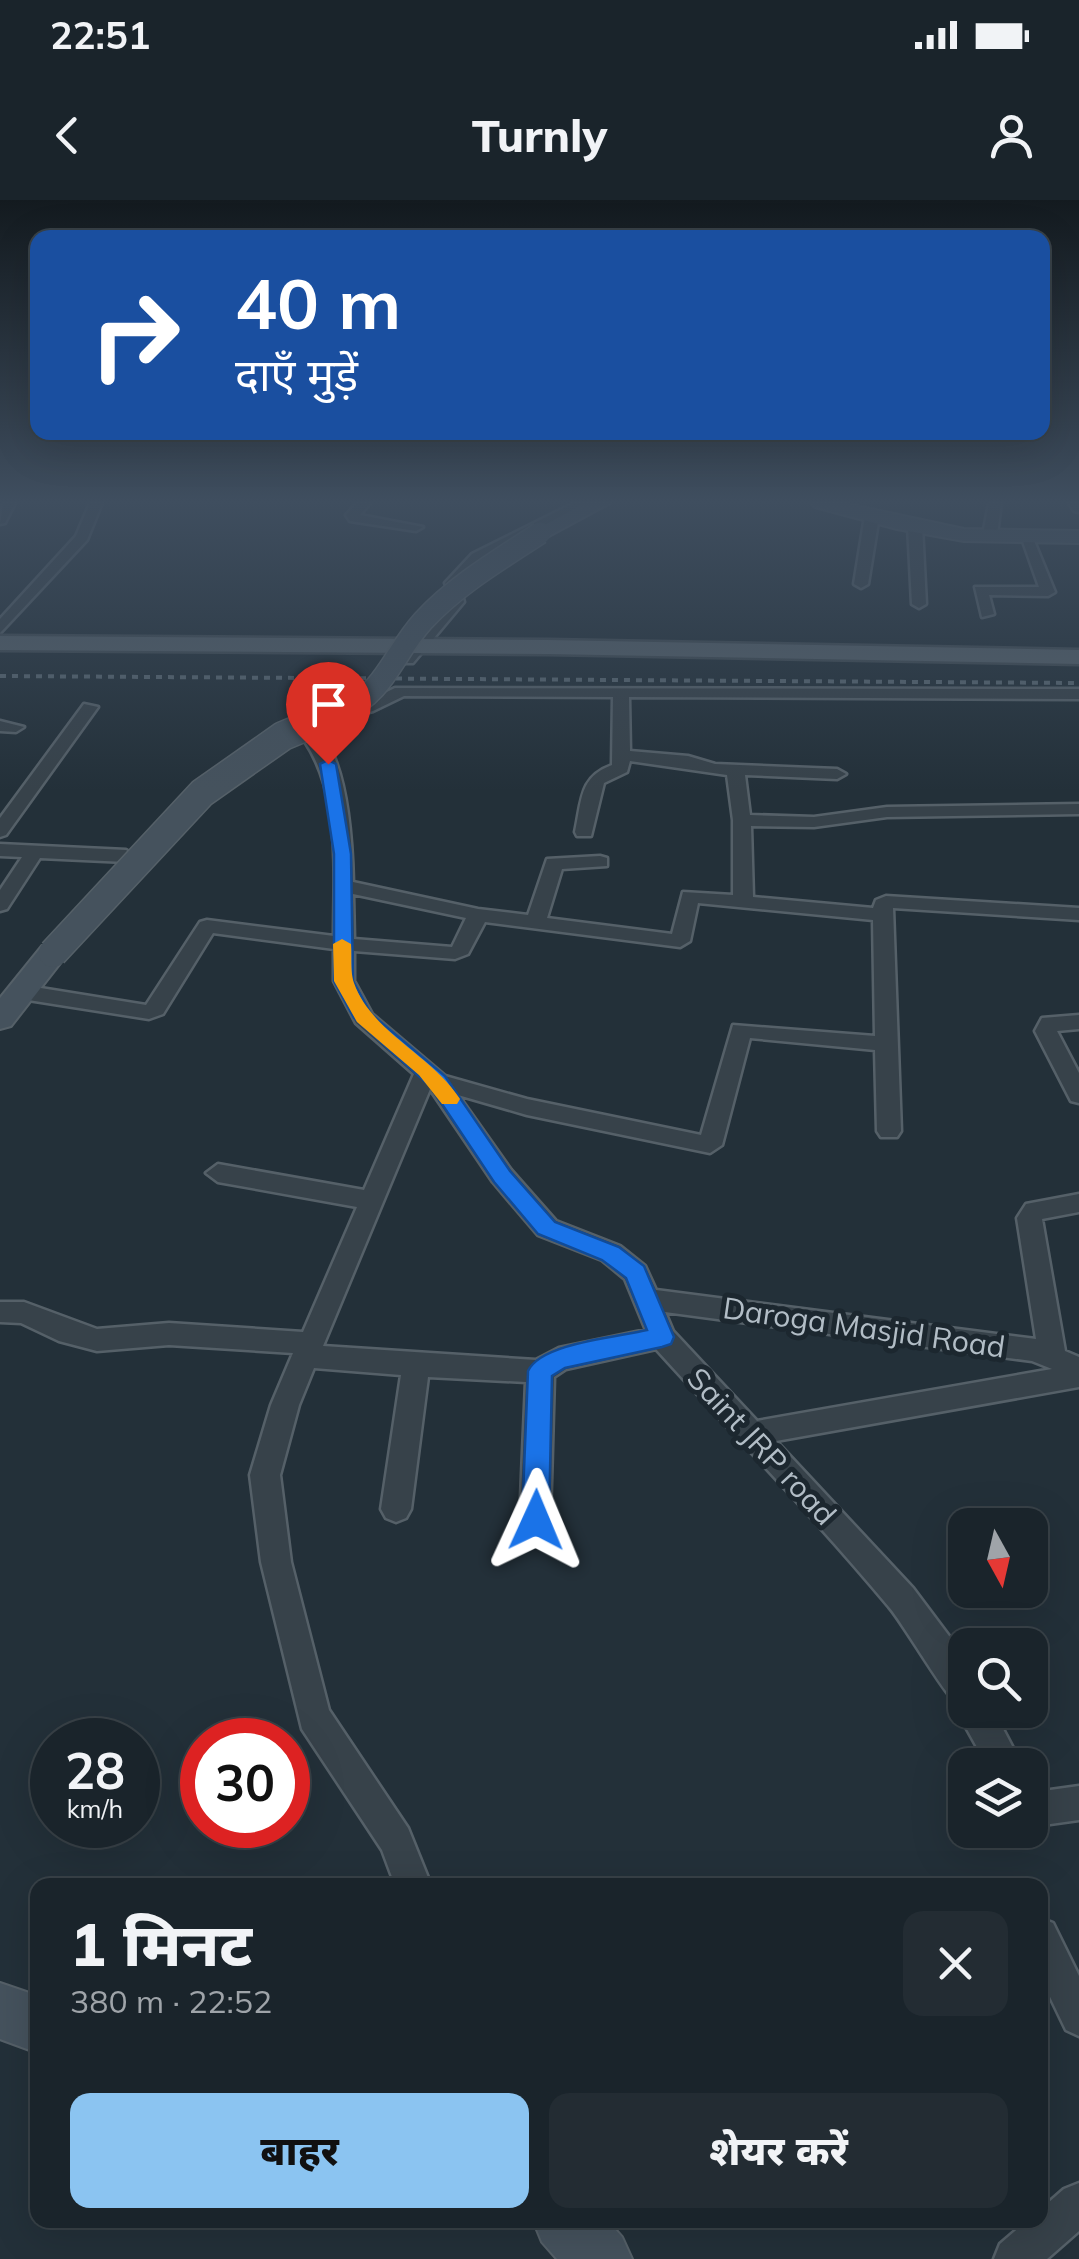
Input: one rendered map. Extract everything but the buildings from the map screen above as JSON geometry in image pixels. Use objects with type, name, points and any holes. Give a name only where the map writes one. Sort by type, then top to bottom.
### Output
[{"type":"main road","points":[[0,1020],[37,973],[224,775],[282,736],[367,701],[420,623],[445,599]]},
{"type":"main road","points":[[0,643],[1079,666]]},
{"type":"main road","points":[[0,657],[412,653],[1079,658]]},
{"type":"main road","points":[[0,2011],[30,2021]]},
{"type":"main road","points":[[571,2228],[600,2259]]},
{"type":"street","points":[[0,628],[26,599]]},
{"type":"street","points":[[412,653],[459,599]]},
{"type":"street","points":[[919,599],[919,604]]},
{"type":"street","points":[[983,599],[987,614]]},
{"type":"street","points":[[478,916],[459,952],[342,944],[204,927],[155,1009],[143,1013],[37,973],[38,953],[178,801],[211,774],[299,724],[367,708],[401,691],[1079,694]]},
{"type":"street","points":[[584,832],[595,782],[604,773],[620,770],[621,692]]},
{"type":"street","points":[[0,831],[90,707]]},
{"type":"street","points":[[299,724],[312,733],[328,764],[343,854],[344,981],[364,1018],[432,1076],[527,1107],[704,1146],[712,1141],[741,1030],[886,1044]]},
{"type":"street","points":[[622,755],[735,770],[837,774]]},
{"type":"street","points":[[735,770],[742,820],[743,902]]},
{"type":"street","points":[[742,820],[814,822],[887,812],[1079,810]]},
{"type":"street","points":[[0,850],[126,856]]},
{"type":"street","points":[[0,905],[34,852]]},
{"type":"street","points":[[536,922],[554,862],[600,862]]},
{"type":"street","points":[[342,886],[478,916],[680,942],[690,896],[886,915]]},
{"type":"street","points":[[889,1131],[886,915],[882,904],[888,901],[1079,914]]},
{"type":"street","points":[[1079,1022],[1050,1022],[1046,1031],[1079,1095]]},
{"type":"street","points":[[411,1878],[396,1840],[314,1717],[276,1562],[265,1474],[285,1406],[370,1200],[432,1076]]},
{"type":"street","name":"Saint JRP road","points":[[432,1076],[502,1176],[546,1228],[610,1254],[636,1273],[662,1337],[902,1598],[948,1662]]},
{"type":"street","points":[[218,1174],[370,1200]]},
{"type":"street","points":[[1053,1358],[1028,1218],[1036,1210],[1079,1203]]},
{"type":"street","name":"Daroga Masjid Road","points":[[645,1299],[1036,1350],[1079,1369]]},
{"type":"street","points":[[0,1312],[24,1313],[68,1333],[96,1340],[169,1334],[416,1365],[540,1371],[559,1359],[662,1337]]},
{"type":"street","points":[[396,1509],[416,1365]]},
{"type":"street","points":[[536,1520],[540,1371]]},
{"type":"street","points":[[750,1434],[1079,1376]]},
{"type":"street","points":[[1048,1807],[1079,1803]]},
{"type":"street","points":[[1048,1953],[1079,2017]]},
{"type":"street","points":[[1015,2259],[1079,2204]]},
{"type":"railway","points":[[0,676],[1079,683]]},
{"type":"slow traffic","points":[[342,944],[344,981],[364,1018],[426,1070],[450,1099]]},
{"type":"route","points":[[328,764],[343,854],[344,981],[364,1018],[437,1081],[502,1176],[546,1228],[610,1254],[636,1273],[662,1337],[559,1359],[540,1371],[536,1520]]}]
